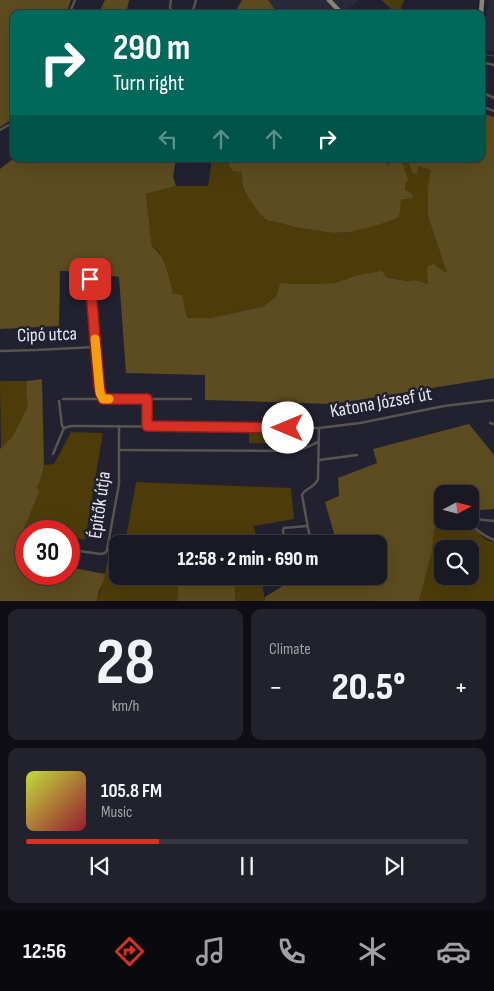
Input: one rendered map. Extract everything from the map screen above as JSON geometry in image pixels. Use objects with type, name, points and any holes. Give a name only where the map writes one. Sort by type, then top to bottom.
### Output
[{"type":"main road","points":[[329,0],[338,10]]},
{"type":"street","points":[[90,279],[99,386],[103,399]]},
{"type":"street","name":"Cipó utca","points":[[0,351],[95,347]]},
{"type":"street","points":[[64,399],[191,398]]},
{"type":"street","points":[[147,399],[147,426]]},
{"type":"street","name":"Katona József út","points":[[64,428],[70,426],[147,426],[319,428],[360,423],[444,406],[494,400]]},
{"type":"street","points":[[53,454],[64,428],[62,426],[59,401]]},
{"type":"street","points":[[288,428],[289,404]]},
{"type":"street","points":[[490,423],[494,424]]},
{"type":"street","name":"Építők útja","points":[[80,551],[101,554],[106,552],[119,484],[119,426]]},
{"type":"street","points":[[309,535],[302,494],[304,490],[314,486],[317,482],[319,428]]},
{"type":"street","points":[[119,450],[290,451],[305,448],[318,442]]},
{"type":"street","points":[[318,460],[358,455]]},
{"type":"street","points":[[494,521],[474,519],[470,522],[481,533],[494,540]]},
{"type":"street","points":[[283,535],[284,528],[307,526]]},
{"type":"shaded area","points":[[0,0],[71,0],[67,10],[10,10],[10,121],[0,127]]},
{"type":"shaded area","points":[[105,0],[129,0],[127,10],[100,10]]},
{"type":"shaded area","points":[[242,0],[268,0],[275,10],[236,10]]},
{"type":"shaded area","points":[[359,0],[346,10],[275,10],[268,1]]},
{"type":"shaded area","points":[[381,0],[404,0],[401,8],[403,10],[392,10]]},
{"type":"shaded area","points":[[489,0],[494,0],[494,52],[485,50],[486,17]]},
{"type":"shaded area","points":[[485,114],[494,117],[494,378],[333,404],[205,400],[205,375],[126,373],[119,277],[89,272],[60,271],[59,326],[0,329],[0,169],[10,161],[176,162],[173,177],[176,186],[146,194],[152,247],[157,250],[164,261],[173,294],[182,295],[188,318],[210,318],[262,307],[276,297],[280,283],[335,283],[354,276],[382,271],[386,277],[406,281],[416,280],[428,284],[427,267],[433,264],[447,273],[428,216],[428,185],[431,170],[418,166],[417,173],[413,174],[408,162],[485,162]]},
{"type":"shaded area","points":[[212,162],[229,162],[229,165],[241,172],[243,187],[269,221],[333,233],[350,232],[401,200],[413,198],[412,193],[405,190],[405,184],[387,166],[386,162],[408,162],[410,167],[418,166],[432,170],[428,185],[428,216],[447,273],[433,265],[428,284],[416,280],[406,281],[386,277],[354,276],[335,283],[280,283],[276,297],[262,307],[210,318],[189,318],[173,294],[168,273],[158,250],[152,247],[146,194],[176,186],[208,186]]},
{"type":"shaded area","points":[[229,162],[386,162],[387,166],[392,162],[400,162],[403,164],[408,180],[405,184],[405,190],[412,193],[413,198],[401,200],[399,217],[378,225],[350,232],[333,233],[293,227],[269,221],[262,216],[243,187],[241,172],[233,171]]},
{"type":"shaded area","points":[[42,379],[44,465],[37,488],[40,490],[28,520],[15,520],[15,585],[80,585],[80,569],[105,574],[97,601],[0,601],[0,449],[12,437],[28,406],[26,394],[27,381]]},
{"type":"shaded area","points":[[0,381],[27,381],[26,394],[28,406],[12,437],[1,449]]},
{"type":"shaded area","points":[[469,424],[494,455],[494,509],[479,510],[479,485],[434,485],[434,530],[432,552],[419,601],[265,601],[265,597],[284,585],[387,585],[387,535],[334,535],[325,502],[339,496],[338,478],[377,463],[373,449]]},
{"type":"shaded area","points":[[249,430],[304,431],[304,444],[249,443]]},
{"type":"shaded area","points":[[71,432],[103,433],[85,540],[80,539],[80,520],[28,520],[40,490],[37,488],[44,465],[54,464]]},
{"type":"shaded area","points":[[136,482],[291,488],[294,519],[254,526],[256,535],[127,535]]},
{"type":"shaded area","points":[[434,530],[475,530],[486,540],[494,542],[494,601],[419,601],[432,552]]},
{"type":"shaded area","points":[[109,559],[109,585],[178,585],[177,601],[97,601]]},
{"type":"shaded area","points":[[178,585],[236,585],[235,601],[177,601]]},
{"type":"shaded area","points":[[236,585],[262,585],[265,601],[235,601]]},
{"type":"waterway","points":[[385,0],[396,10]]},
{"type":"waterway","points":[[485,55],[494,56]]},
{"type":"slow traffic","points":[[95,339],[100,393],[103,399],[109,399]]},
{"type":"route","points":[[90,279],[99,386],[103,399],[147,399],[147,426],[288,428]]}]
